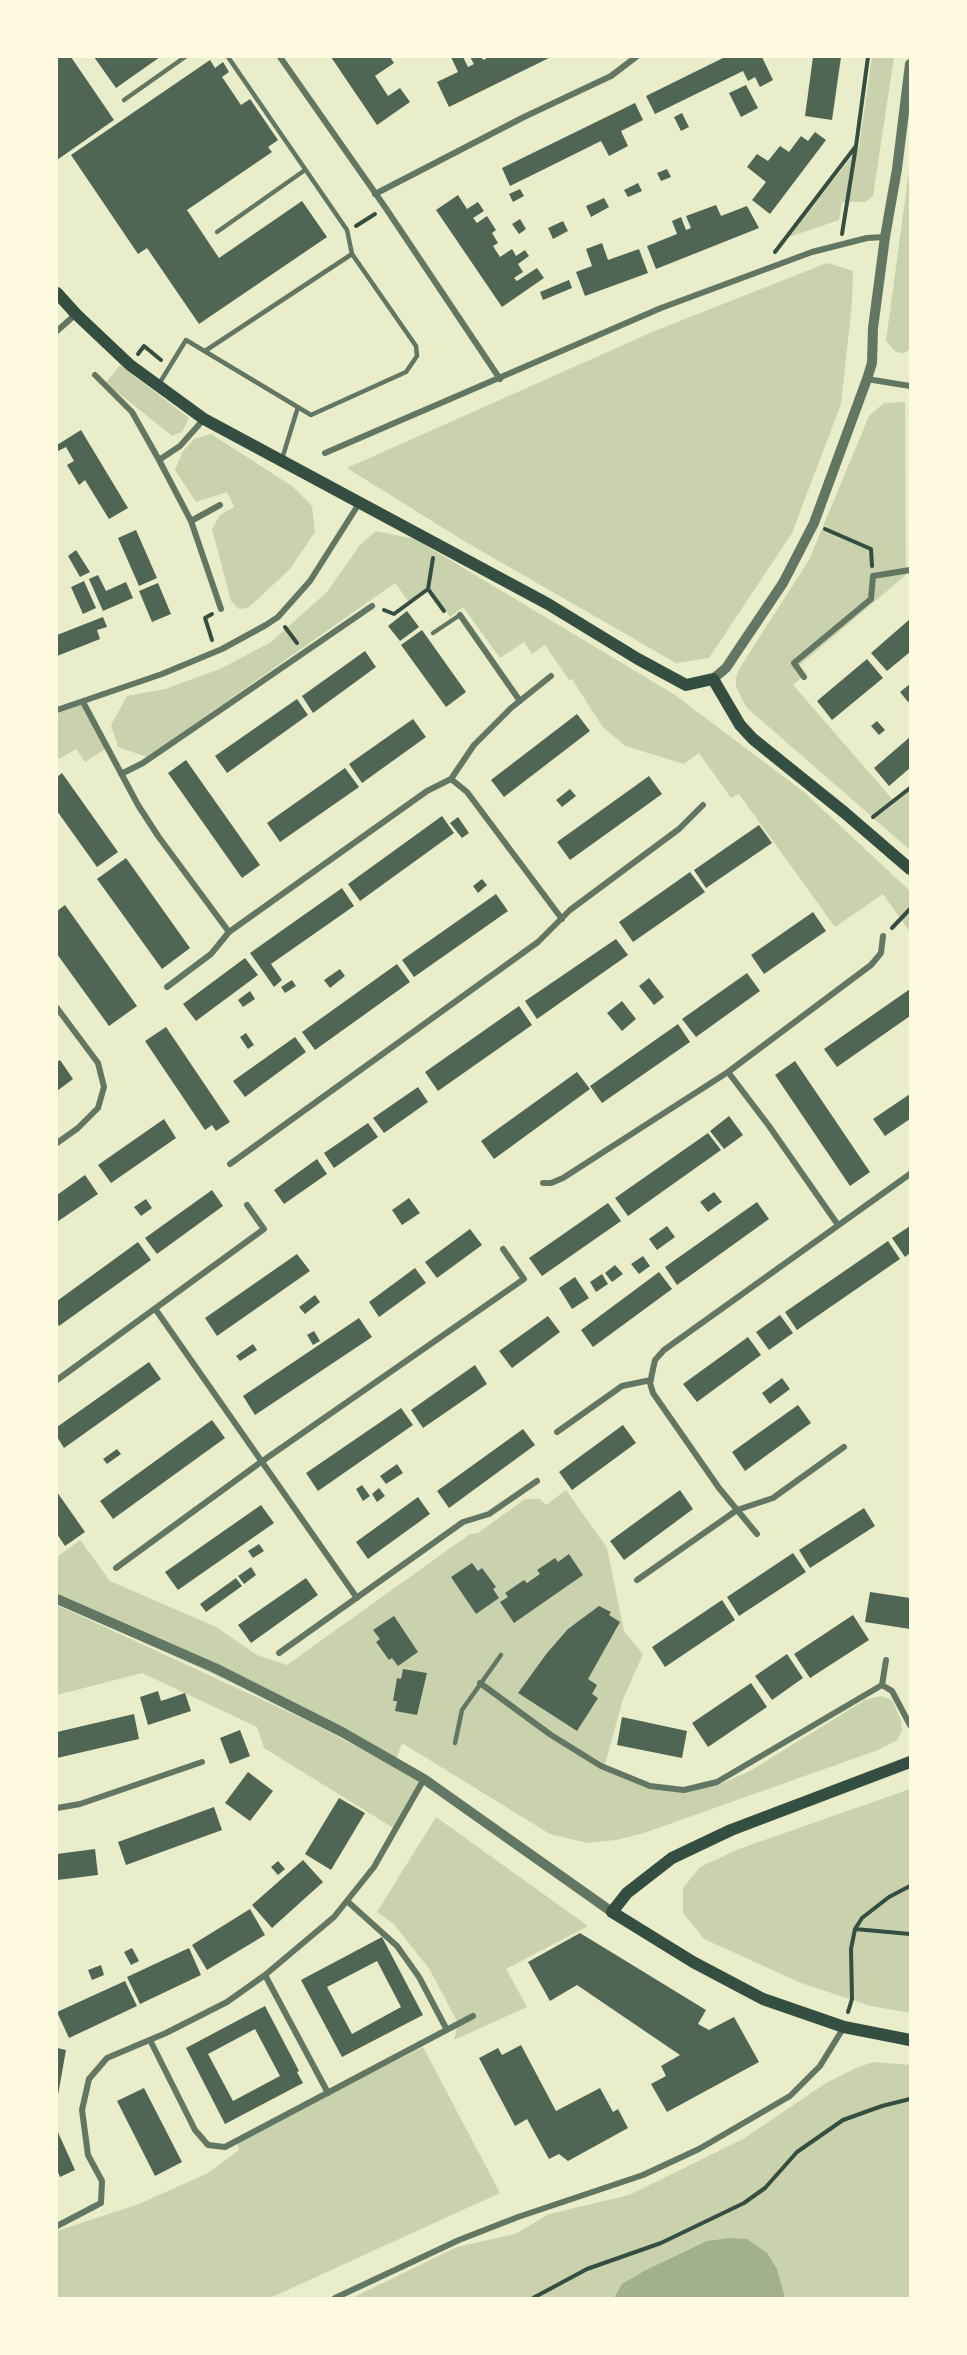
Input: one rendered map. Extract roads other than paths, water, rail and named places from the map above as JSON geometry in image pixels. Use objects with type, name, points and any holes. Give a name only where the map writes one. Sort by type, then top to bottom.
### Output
[{"type":"main road","points":[[57,293],[130,365],[204,419],[548,604],[638,659],[686,685],[713,679],[740,725],[753,739],[910,869]]},
{"type":"main road","points":[[910,1762],[731,1830],[672,1858],[627,1893],[612,1912],[693,1962],[763,2000],[844,2027],[910,2040]]},
{"type":"street","points":[[279,57],[385,207],[500,379]]},
{"type":"street","points":[[375,194],[524,117],[611,76],[636,57]]},
{"type":"street","points":[[713,679],[726,668],[783,583],[814,523],[867,379],[872,363],[873,328],[910,64]]},
{"type":"street","points":[[325,453],[661,308],[778,263],[840,244],[885,237]]},
{"type":"street","points":[[57,331],[76,314]]},
{"type":"street","points":[[95,375],[132,412],[159,460],[190,521],[221,609]]},
{"type":"street","points":[[867,379],[910,387]]},
{"type":"street","points":[[159,460],[180,446],[204,419]]},
{"type":"street","points":[[57,710],[162,674],[216,652],[278,617],[310,581],[360,502]]},
{"type":"street","points":[[190,521],[220,505]]},
{"type":"street","points":[[804,676],[794,663],[871,599],[873,576],[910,570]]},
{"type":"street","points":[[121,774],[143,763],[372,606]]},
{"type":"street","points":[[460,615],[520,701]]},
{"type":"street","points":[[167,987],[211,954],[229,932],[427,791],[451,779],[474,746],[520,701],[550,676]]},
{"type":"street","points":[[83,702],[121,774],[158,836],[229,932]]},
{"type":"street","points":[[451,779],[467,792],[562,919]]},
{"type":"street","points":[[230,1164],[538,942],[570,910],[679,829],[704,805]]},
{"type":"street","points":[[543,1184],[563,1178],[728,1072],[871,965],[881,953],[883,936]]},
{"type":"street","points":[[57,1008],[98,1063],[104,1087],[98,1108],[78,1128],[57,1143]]},
{"type":"street","points":[[728,1072],[770,1126],[838,1225]]},
{"type":"street","points":[[757,1534],[719,1488],[652,1393],[651,1380],[655,1360],[664,1350],[910,1174]]},
{"type":"street","points":[[57,1380],[264,1229],[247,1205]]},
{"type":"street","points":[[116,1568],[261,1462],[524,1279],[502,1249]]},
{"type":"street","points":[[156,1310],[357,1598]]},
{"type":"street","points":[[557,1432],[622,1386],[651,1380]]},
{"type":"street","points":[[637,1580],[737,1510],[773,1498],[844,1447]]},
{"type":"street","points":[[279,1653],[463,1522],[489,1514],[537,1481]]},
{"type":"street","points":[[57,1599],[215,1668],[342,1732],[424,1779],[612,1912]]},
{"type":"street","points":[[882,1685],[886,1660]]},
{"type":"street","points":[[480,1683],[550,1735],[601,1766],[650,1786],[684,1790],[717,1782],[882,1685]]},
{"type":"street","points":[[882,1685],[892,1691],[910,1725]]},
{"type":"street","points":[[57,1808],[80,1804],[202,1762]]},
{"type":"street","points":[[57,2226],[101,2203],[102,2181],[88,2155],[82,2110],[89,2079],[107,2058],[150,2040],[227,2002],[265,1975],[334,1917],[374,1867],[424,1779]]},
{"type":"street","points":[[347,1900],[397,1946],[419,1977],[447,2030]]},
{"type":"street","points":[[265,1975],[328,2093]]},
{"type":"street","points":[[150,2040],[195,2130],[208,2145],[225,2147],[473,2016]]},
{"type":"street","points":[[335,2298],[459,2240],[518,2217],[644,2175],[699,2149],[790,2096],[820,2067],[844,2027]]},
{"type":"lane","points":[[124,100],[185,57]]},
{"type":"lane","points":[[157,386],[186,340],[311,415],[406,372],[417,356],[416,346],[352,254],[347,230],[228,57]]},
{"type":"lane","points":[[217,232],[305,170]]},
{"type":"lane","points":[[205,351],[352,254]]},
{"type":"lane","points":[[281,460],[298,407]]},
{"type":"lane","points":[[433,633],[460,615]]},
{"type":"lane","points":[[455,1743],[462,1710],[501,1655]]}]
